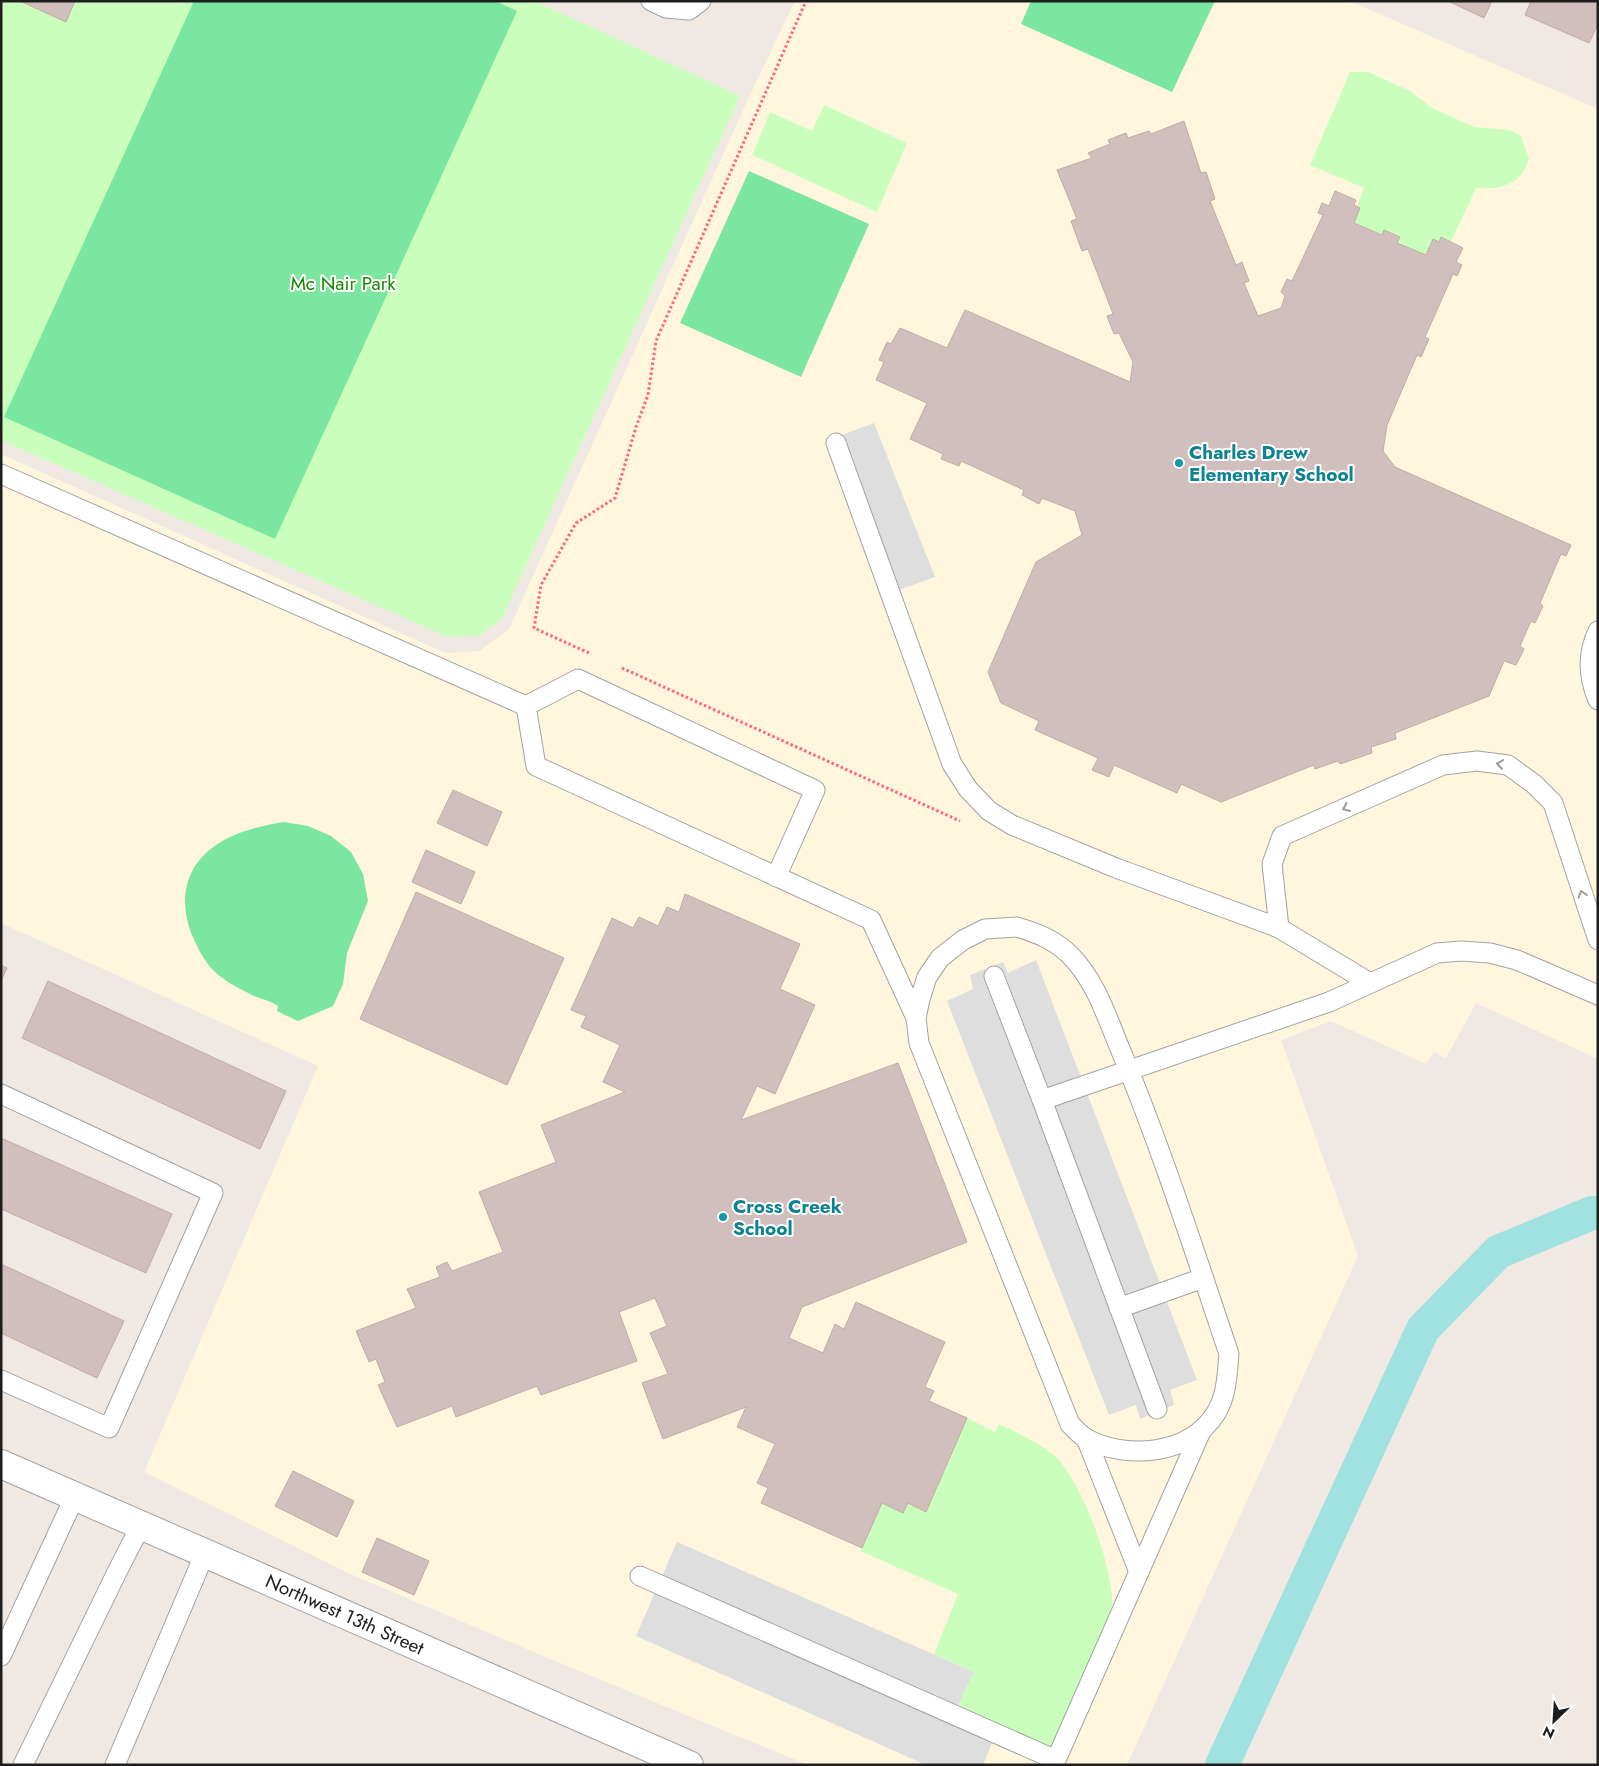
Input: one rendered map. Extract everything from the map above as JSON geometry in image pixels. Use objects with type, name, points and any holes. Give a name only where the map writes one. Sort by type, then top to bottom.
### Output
[{"type":"street","name":"Northwest 13th Street","points":[[1,1464],[689,1765]]},
{"type":"lane","points":[[651,1],[666,8],[689,10],[701,1]]},
{"type":"lane","points":[[836,443],[952,764],[968,789],[982,804],[989,811],[1012,824],[1097,860],[1279,928],[1370,983]]},
{"type":"lane","points":[[1,474],[526,706]]},
{"type":"lane","points":[[1598,631],[1592,643],[1590,664],[1591,684],[1598,700]]},
{"type":"lane","points":[[526,706],[578,679],[816,790],[776,877]]},
{"type":"lane","points":[[526,706],[536,766],[871,920],[916,1018],[919,1043],[1070,1424],[1086,1438],[1110,1447],[1144,1451],[1183,1443],[1203,1428],[1215,1414],[1227,1385],[1229,1354],[1166,1168],[1091,981],[1070,954],[1045,936],[1017,927],[985,929],[963,940],[940,958],[927,977],[916,1018]]},
{"type":"lane","points":[[1279,928],[1272,864],[1282,836],[1443,765],[1477,761],[1508,765],[1534,784],[1553,803],[1598,940]]},
{"type":"lane","points":[[1042,1100],[1329,1002],[1437,953],[1461,951],[1490,954],[1516,960],[1598,995]]},
{"type":"lane","points":[[994,976],[1042,1100],[1156,1409]]},
{"type":"lane","points":[[1,1094],[213,1193],[109,1428],[1,1380]]},
{"type":"lane","points":[[1119,1308],[1203,1278]]},
{"type":"lane","points":[[640,1576],[1056,1760],[1203,1428]]},
{"type":"lane","points":[[1086,1438],[1139,1572]]},
{"type":"lane","points":[[1,1656],[75,1496]]},
{"type":"lane","points":[[23,1765],[141,1525]]},
{"type":"lane","points":[[115,1765],[205,1553]]},
{"type":"path","points":[[596,656],[534,628],[541,584],[576,523],[615,498],[636,427],[648,395],[656,341],[806,1]]},
{"type":"path","points":[[614,664],[965,823]]},
{"type":"shaded area","points":[[795,1],[1350,1],[1598,109],[1598,1059],[1476,1003],[1446,1058],[1434,1052],[1426,1064],[1331,1021],[1281,1040],[1358,1256],[1127,1765],[808,1765],[550,1659],[348,1573],[144,1472],[318,1066],[1,923],[1,454],[445,653],[479,651],[509,629],[749,97]]},
{"type":"shaded area","points":[[874,423],[935,577],[888,594],[831,439]]},
{"type":"shaded area","points":[[1036,960],[1197,1380],[1170,1390],[1174,1405],[1140,1419],[1136,1405],[1109,1415],[947,1001],[973,989],[970,975],[1003,962],[1008,973]]},
{"type":"shaded area","points":[[677,1542],[974,1672],[954,1714],[996,1734],[983,1765],[926,1765],[636,1636]]},
{"type":"green space","name":"Mc Nair Park","points":[[1,1],[535,1],[740,96],[502,618],[479,636],[448,637],[1,440]]},
{"type":"green space","points":[[194,1],[495,1],[517,11],[275,539],[4,417]]},
{"type":"green space","points":[[1031,1],[1215,1],[1172,92],[1021,24]]},
{"type":"green space","points":[[1350,72],[1368,72],[1410,91],[1432,108],[1474,127],[1510,130],[1521,136],[1529,159],[1523,172],[1517,179],[1507,185],[1495,188],[1476,188],[1451,242],[1441,238],[1439,242],[1433,239],[1426,255],[1397,243],[1400,237],[1385,230],[1382,235],[1354,223],[1360,208],[1357,207],[1364,188],[1310,165]]},
{"type":"green space","points":[[824,105],[907,143],[877,212],[752,155],[770,112],[812,131]]},
{"type":"green space","points":[[749,171],[869,224],[801,377],[680,323]]},
{"type":"green space","points":[[284,822],[308,826],[331,836],[351,852],[363,874],[368,901],[347,953],[343,984],[333,1006],[298,1021],[277,1011],[278,1006],[275,1004],[238,988],[211,968],[193,938],[185,908],[188,881],[195,866],[206,853],[234,835]]},
{"type":"green space","points":[[967,1418],[995,1432],[999,1424],[1039,1444],[1058,1459],[1079,1491],[1098,1536],[1105,1560],[1110,1584],[1111,1622],[1056,1760],[954,1715],[974,1672],[934,1654],[958,1594],[860,1551],[882,1503],[903,1513],[908,1503],[926,1512]]},
{"type":"building","points":[[20,1],[75,1],[66,22]]},
{"type":"building","points":[[1448,1],[1492,1],[1484,18]]},
{"type":"building","points":[[1531,1],[1598,1],[1598,24],[1589,43],[1525,15]]},
{"type":"building","name":"Charles Drew Elementary School","points":[[1184,121],[1201,173],[1206,172],[1215,199],[1210,201],[1236,265],[1242,262],[1249,281],[1244,283],[1258,316],[1281,308],[1285,296],[1281,292],[1287,279],[1292,281],[1323,215],[1318,213],[1322,203],[1329,206],[1335,191],[1356,200],[1354,205],[1360,208],[1354,223],[1382,235],[1384,230],[1400,237],[1397,243],[1426,255],[1433,239],[1439,242],[1441,237],[1463,248],[1456,262],[1462,265],[1457,276],[1453,274],[1425,337],[1429,339],[1421,357],[1417,355],[1387,425],[1383,451],[1395,467],[1571,545],[1566,556],[1561,554],[1540,603],[1543,606],[1535,623],[1531,621],[1520,646],[1524,649],[1516,665],[1504,661],[1489,696],[1395,733],[1396,739],[1371,747],[1372,753],[1340,764],[1338,761],[1315,769],[1314,765],[1221,802],[1181,784],[1177,793],[1114,765],[1109,777],[1092,770],[1098,758],[1035,730],[1039,721],[1001,703],[988,672],[1036,562],[1082,535],[1075,511],[1042,498],[1039,504],[1022,495],[1024,490],[961,461],[959,466],[941,459],[943,454],[910,439],[927,403],[876,380],[884,362],[879,360],[887,342],[891,344],[900,328],[947,348],[965,310],[1130,382],[1133,362],[1119,333],[1114,334],[1107,316],[1113,314],[1088,249],[1082,251],[1071,221],[1077,219],[1057,170],[1092,158],[1088,153],[1110,144],[1108,140],[1126,133],[1128,138],[1149,131],[1151,134]]},
{"type":"building","points":[[453,790],[502,812],[487,846],[437,823]]},
{"type":"building","points":[[426,850],[475,872],[461,904],[412,882]]},
{"type":"building","points":[[416,892],[564,958],[507,1085],[360,1019]]},
{"type":"building","name":"Cross Creek School","points":[[685,894],[800,944],[780,989],[815,1005],[775,1094],[757,1086],[741,1120],[898,1063],[967,1242],[802,1307],[789,1338],[823,1353],[835,1324],[844,1329],[856,1302],[945,1342],[925,1387],[934,1391],[929,1401],[967,1418],[926,1512],[908,1503],[903,1513],[882,1503],[862,1548],[761,1503],[768,1488],[757,1483],[775,1444],[737,1427],[746,1407],[663,1439],[642,1383],[668,1374],[650,1333],[667,1326],[655,1298],[619,1312],[637,1361],[541,1395],[537,1386],[456,1417],[452,1406],[397,1427],[378,1385],[385,1382],[376,1359],[369,1362],[356,1331],[416,1308],[407,1289],[440,1277],[436,1267],[447,1262],[452,1271],[503,1252],[479,1192],[556,1162],[541,1125],[625,1092],[603,1082],[620,1045],[581,1027],[586,1016],[571,1010],[612,918],[633,928],[639,917],[658,926],[667,907],[679,912]]},
{"type":"building","points":[[1,965],[7,968],[1,981]]},
{"type":"building","points":[[48,981],[286,1091],[260,1149],[22,1038]]},
{"type":"building","points":[[1,1138],[172,1214],[146,1273],[1,1209]]},
{"type":"building","points":[[1,1264],[124,1321],[97,1378],[1,1333]]},
{"type":"building","points":[[293,1471],[354,1501],[337,1537],[275,1506]]},
{"type":"building","points":[[377,1538],[429,1561],[414,1595],[362,1572]]},
{"type":"waterway","points":[[1222,1765],[1423,1329],[1498,1252],[1592,1213],[1598,1213]]},
{"type":"place","name":"Charles Drew Elementary School","points":[[1179,463]]},
{"type":"place","name":"Cross Creek School","points":[[723,1217]]}]
